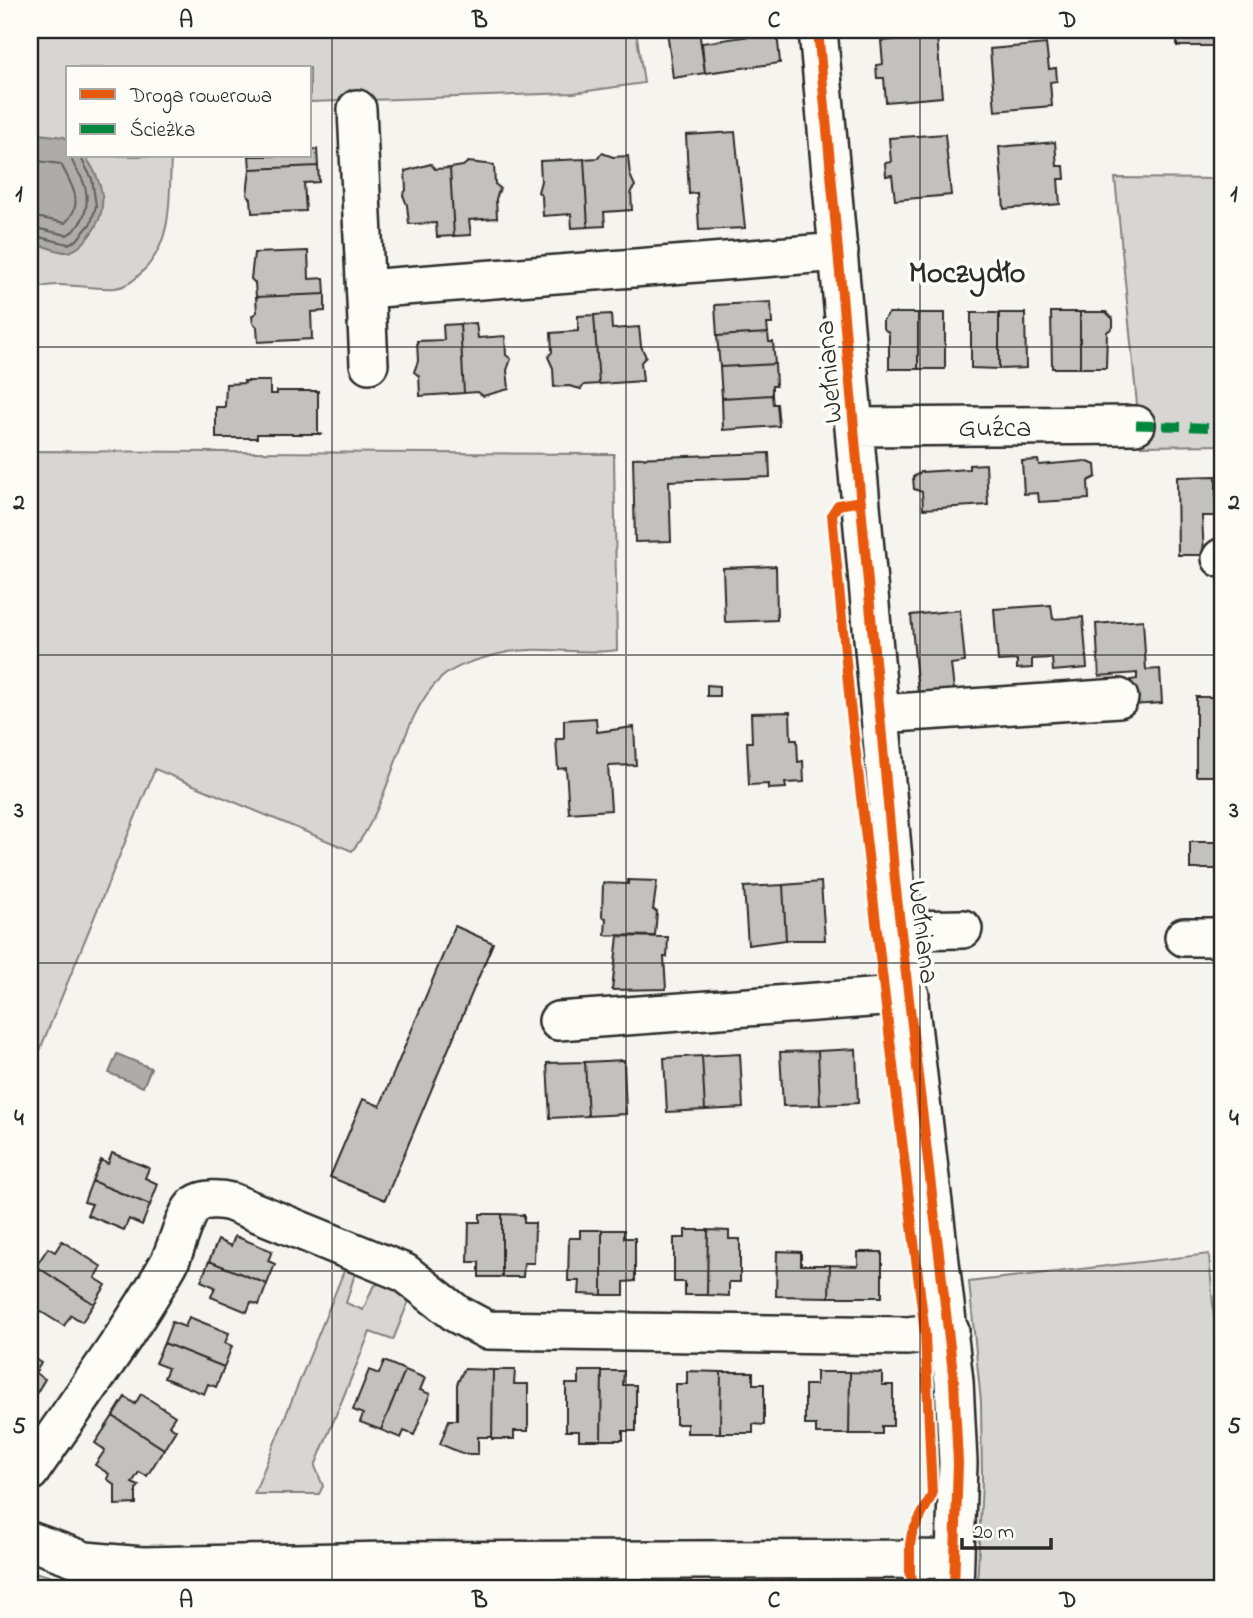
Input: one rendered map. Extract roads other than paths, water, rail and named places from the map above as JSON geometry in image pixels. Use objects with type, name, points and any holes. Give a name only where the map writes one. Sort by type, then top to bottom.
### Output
[{"type":"street","name":"Wełniana","points":[[818,30],[901,930],[950,1331],[958,1463],[954,1574]]},
{"type":"street","points":[[357,108],[369,364]]},
{"type":"street","points":[[366,289],[839,252]]},
{"type":"street","name":"Guźca","points":[[855,427],[1136,425]]},
{"type":"street","points":[[880,714],[1119,698]]},
{"type":"street","points":[[901,930],[963,929]]},
{"type":"street","points":[[1184,937],[1223,937]]},
{"type":"street","points":[[558,1021],[910,995]]},
{"type":"street","points":[[30,1472],[156,1285],[177,1248],[191,1210],[197,1204],[208,1201],[231,1202],[405,1273],[457,1314],[487,1330],[907,1336],[950,1331]]},
{"type":"street","points":[[30,1541],[85,1561],[142,1566],[548,1574],[954,1574]]},
{"type":"water","points":[[30,133],[64,137],[66,158],[86,158],[96,175],[102,196],[100,216],[82,244],[71,251],[30,246]]},
{"type":"water","points":[[117,1054],[151,1068],[143,1087],[109,1073]]},
{"type":"district","name":"Moczydło","points":[[967,272]]}]
